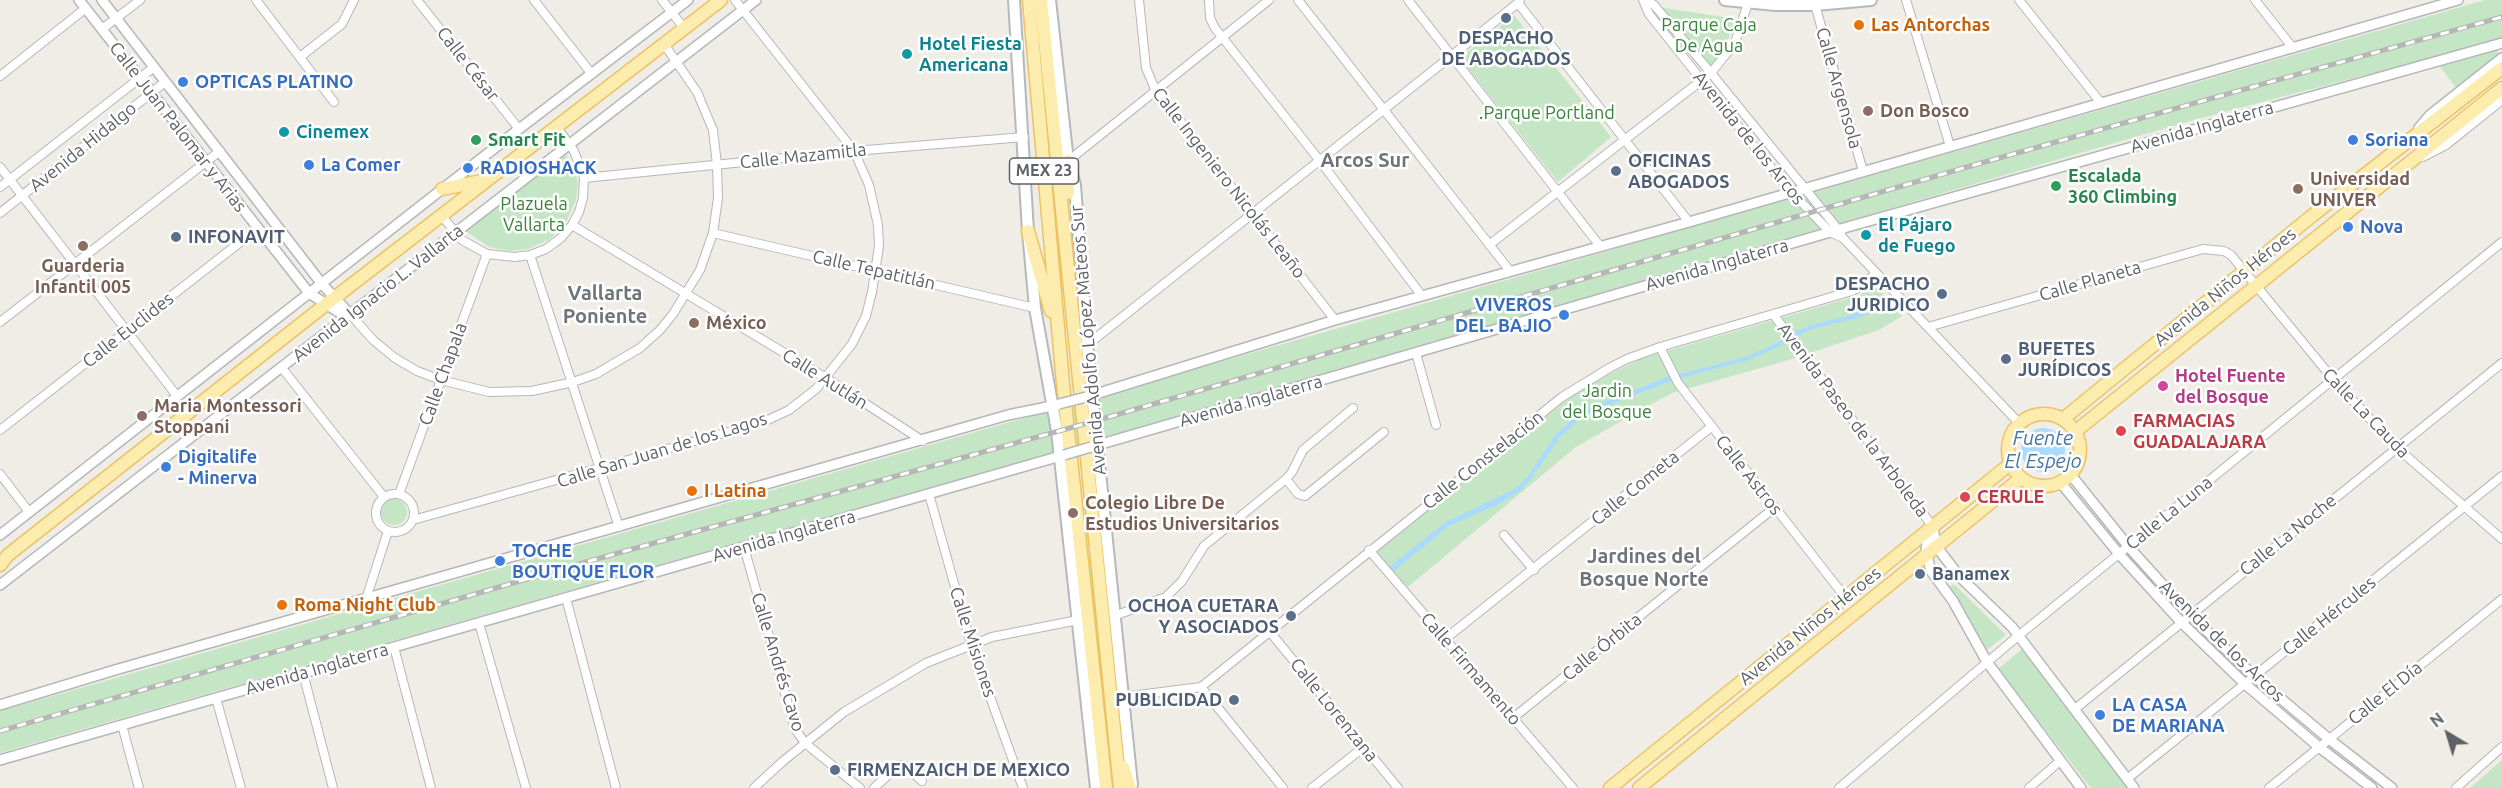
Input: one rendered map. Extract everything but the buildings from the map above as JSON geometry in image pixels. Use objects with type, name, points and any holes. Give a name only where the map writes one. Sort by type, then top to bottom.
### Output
[{"type":"main road","name":"Avenida Ignacio L. Vallarta","points":[[3,559],[441,215],[721,0]]},
{"type":"main road","name":"Avenida Adolfo López Mateos Sur","points":[[1014,0],[1035,308],[1056,405],[1098,788]]},
{"type":"main road","name":"Avenida Adolfo López Mateos Sur","points":[[1029,0],[1059,341],[1106,788]]},
{"type":"main road","name":"Avenida Adolfo López Mateos Sur","points":[[1041,0],[1120,788]]},
{"type":"main road","name":"Avenida Adolfo López Mateos Sur","points":[[1050,0],[1068,161],[1075,185],[1089,396],[1131,788]]},
{"type":"main road","points":[[1725,0],[1815,5],[1871,0]]},
{"type":"main road","name":"Avenida Niños Héroes","points":[[2063,419],[2409,139],[2502,68]]},
{"type":"main road","name":"Avenida Niños Héroes","points":[[2076,431],[2502,88]]},
{"type":"main road","points":[[1068,161],[1075,276],[1074,320]]},
{"type":"main road","points":[[442,189],[487,180]]},
{"type":"main road","points":[[1028,231],[1059,341]]},
{"type":"main road","points":[[2036,414],[2055,415],[2063,419],[2076,431],[2080,445],[2080,456],[2070,475],[2048,486],[2036,485],[2021,478],[2010,464],[2008,449],[2009,440],[2019,423],[2036,414]]},
{"type":"main road","name":"Avenida Niños Héroes","points":[[1610,788],[2010,464]]},
{"type":"main road","name":"Avenida Niños Héroes","points":[[1639,788],[2021,478]]},
{"type":"main road","points":[[1116,749],[1131,788]]},
{"type":"main road","points":[[1098,788],[1102,752]]},
{"type":"street","name":"Calle Juan Palomar y Arias","points":[[79,0],[309,294],[331,301]]},
{"type":"street","name":"Calle Juan Palomar y Arias","points":[[102,0],[322,284],[331,301]]},
{"type":"street","points":[[102,29],[140,0]]},
{"type":"street","points":[[256,0],[334,102]]},
{"type":"street","points":[[300,57],[342,24],[354,0]]},
{"type":"street","name":"Calle César","points":[[417,0],[519,129]]},
{"type":"street","points":[[534,0],[591,74]]},
{"type":"street","points":[[662,0],[684,28]]},
{"type":"street","points":[[0,535],[519,129],[688,0]]},
{"type":"street","name":"Calle San Juan de los Lagos","points":[[413,520],[762,422],[789,410],[805,399],[826,378],[852,344],[866,316],[876,270],[879,246],[874,204],[854,151],[735,0]]},
{"type":"street","name":"Avenida Ignacio L. Vallarta","points":[[0,585],[756,0]]},
{"type":"street","name":"Calle Ingeniero Nicolás Leaño","points":[[1138,0],[1146,68],[1155,89],[1335,320]]},
{"type":"street","points":[[1209,0],[1210,18],[1215,28],[1422,296]]},
{"type":"street","points":[[1068,161],[1155,89],[1269,0]]},
{"type":"street","points":[[1298,0],[1510,271]]},
{"type":"street","points":[[1408,0],[1600,246]]},
{"type":"street","name":"Avenida de los Arcos","points":[[1645,0],[1654,5],[1711,73],[1841,234],[2019,423]]},
{"type":"street","name":"Avenida de los Arcos","points":[[1645,0],[1649,14],[1701,81],[1791,192],[1830,232]]},
{"type":"street","points":[[1906,0],[1950,147]]},
{"type":"street","points":[[2019,0],[2101,103]]},
{"type":"street","points":[[2255,0],[2293,48]]},
{"type":"street","points":[[0,705],[115,670],[1008,415],[1089,396],[1335,320],[1689,222],[2458,0]]},
{"type":"street","points":[[1087,345],[1519,2],[1689,222]]},
{"type":"street","points":[[1489,245],[1711,73],[1734,43],[1748,2]]},
{"type":"street","name":"Calle Argensola","points":[[1815,5],[1863,171]]},
{"type":"street","points":[[0,76],[86,8]]},
{"type":"street","name":"Avenida Inglaterra","points":[[0,760],[1062,456],[1830,232],[1841,234],[2502,43]]},
{"type":"street","points":[[331,301],[395,358],[441,380],[489,392],[532,391],[573,382],[596,374],[640,348],[660,330],[687,295],[707,252],[713,232],[718,198],[713,130],[692,82],[664,44]]},
{"type":"street","points":[[2409,139],[2430,115],[2502,58]]},
{"type":"street","name":"Avenida Hidalgo","points":[[0,187],[153,67]]},
{"type":"street","name":"Avenida Hidalgo","points":[[0,213],[165,82]]},
{"type":"street","name":"Avenida Niños Héroes","points":[[2414,160],[2446,145],[2501,103]]},
{"type":"street","points":[[441,215],[455,233],[472,247],[487,254],[515,257],[530,255],[546,249],[561,238],[573,225],[583,198],[584,178],[578,158],[556,126]]},
{"type":"street","name":"Calle Mazamitla","points":[[584,178],[854,151],[1024,137]]},
{"type":"street","points":[[0,322],[220,151]]},
{"type":"street","points":[[0,167],[177,396]]},
{"type":"street","name":"Calle Autlán","points":[[573,225],[826,378],[923,441]]},
{"type":"street","name":"Calle Euclides","points":[[0,430],[257,229]]},
{"type":"street","name":"Calle Tepatitlán","points":[[713,232],[1035,308]]},
{"type":"street","name":"Calle La Luna","points":[[1839,788],[2018,636],[2502,242]]},
{"type":"street","name":"Calle Planeta","points":[[1928,327],[2203,249],[2224,251],[2231,255],[2245,272]]},
{"type":"street","name":"Calle Chapala","points":[[399,494],[487,254]]},
{"type":"street","points":[[530,255],[619,527]]},
{"type":"street","name":"Calle La Cauda","points":[[2245,272],[2333,380],[2396,447],[2502,539]]},
{"type":"street","name":"Calle Constelación","points":[[1201,687],[1562,397],[1627,359],[1660,347],[1852,291],[1862,286],[1876,273]]},
{"type":"street","name":"Avenida Paseo de la Arboleda","points":[[1773,314],[1933,526],[1936,546],[1965,583],[1999,614],[2018,636],[2134,788]]},
{"type":"street","name":"Calle Astros","points":[[1660,347],[1678,383],[1845,597]]},
{"type":"street","points":[[1416,353],[1436,425]]},
{"type":"street","name":"Calle La Noche","points":[[2075,709],[2502,363]]},
{"type":"street","points":[[282,368],[384,497]]},
{"type":"street","points":[[1114,616],[1166,597],[1182,581],[1204,546],[1286,479],[1303,450],[1353,408]]},
{"type":"street","name":"Calle Cometa","points":[[1445,639],[1711,427]]},
{"type":"street","points":[[1286,479],[1298,494],[1308,495],[1384,432]]},
{"type":"street","points":[[0,474],[29,512]]},
{"type":"street","name":"Avenida de los Arcos","points":[[2070,475],[2128,546],[2190,615],[2254,676],[2392,788]]},
{"type":"street","name":"Calle Hércules","points":[[2127,778],[2502,476]]},
{"type":"street","name":"Avenida de los Arcos","points":[[2060,482],[2119,554],[2181,622],[2245,684],[2319,747],[2372,788]]},
{"type":"street","points":[[399,494],[412,504],[413,520],[405,529],[388,531],[379,524],[375,512],[384,497],[399,494]]},
{"type":"street","name":"Calle Misiones","points":[[929,494],[971,644],[1023,788]]},
{"type":"street","name":"Calle Órbita","points":[[1513,718],[1774,508]]},
{"type":"street","name":"Avenida Paseo de la Arboleda","points":[[1926,555],[1927,539],[1933,526]]},
{"type":"street","points":[[366,599],[388,531]]},
{"type":"street","points":[[1504,535],[1534,570]]},
{"type":"street","name":"Calle Andrés Cavo","points":[[744,547],[795,729],[805,742],[860,788]]},
{"type":"street","name":"Calle Firmamento","points":[[1369,550],[1573,788]]},
{"type":"street","points":[[1926,555],[1931,571],[1953,601],[1987,662],[2081,788]]},
{"type":"street","points":[[566,598],[616,788]]},
{"type":"street","name":"Calle El Día","points":[[2269,788],[2502,599]]},
{"type":"street","points":[[754,788],[805,742],[844,712],[926,663],[971,644],[1024,630],[1078,620]]},
{"type":"street","points":[[479,623],[526,788]]},
{"type":"street","name":"Calle Lorenzana","points":[[1270,632],[1398,788]]},
{"type":"street","points":[[394,647],[431,788]]},
{"type":"street","points":[[303,673],[333,788]]},
{"type":"street","points":[[1122,697],[1201,687],[1283,788]]},
{"type":"street","points":[[216,698],[241,788]]},
{"type":"street","points":[[122,724],[139,788]]},
{"type":"street","points":[[1312,788],[1364,747]]},
{"type":"street","points":[[2456,788],[2502,747]]},
{"type":"street","points":[[2029,788],[2060,761]]},
{"type":"street","points":[[874,788],[899,765],[906,766],[922,781]]},
{"type":"green space","points":[[2485,0],[2502,0],[2502,39],[2194,120],[1047,454],[0,753],[0,711]]},
{"type":"green space","name":"Parque Caja De Agua","points":[[1658,7],[1736,19],[1722,55],[1711,70]]},
{"type":"green space","name":".Parque Portland","points":[[1514,15],[1611,137],[1558,182],[1460,58]]},
{"type":"green space","points":[[2497,49],[2499,55],[2456,88],[2439,65]]},
{"type":"green space","name":"Plazuela Vallarta","points":[[565,153],[575,169],[578,184],[576,200],[565,225],[550,239],[528,249],[510,251],[489,247],[467,232],[466,230]]},
{"type":"green space","name":"Jardin del Bosque","points":[[1875,284],[1902,316],[1879,330],[1789,360],[1672,393],[1637,412],[1576,447],[1408,587],[1373,555],[1572,396],[1599,379],[1643,358],[1860,295]]},
{"type":"green space","points":[[394,499],[403,503],[407,512],[403,521],[394,525],[385,521],[381,512],[385,503]]},
{"type":"green space","points":[[1954,584],[2006,635],[1987,650],[1949,587]]},
{"type":"green space","points":[[2022,649],[2128,788],[2091,788],[1998,669]]},
{"type":"green space","points":[[2502,760],[2502,788],[2470,788]]},
{"type":"water","points":[[1879,302],[1883,307],[1858,318],[1793,336],[1794,332],[1810,325],[1851,315]]},
{"type":"water","points":[[1788,338],[1787,343],[1749,360],[1677,379],[1675,375],[1746,357]]},
{"type":"water","points":[[1670,376],[1673,378],[1671,381],[1586,414],[1559,438],[1520,491],[1499,504],[1449,526],[1394,571],[1389,567],[1446,522],[1516,488],[1528,476],[1555,435],[1583,410]]},
{"type":"water","name":"Fuente El Espejo","points":[[2043,428],[2058,435],[2065,450],[2058,465],[2043,472],[2028,465],[2021,450],[2028,435]]},
{"type":"railway","points":[[0,731],[593,560],[1095,421],[1967,167],[2502,17]]},
{"type":"place","name":"DESPACHO DE ABOGADOS","points":[[1506,18]]},
{"type":"place","name":"Las Antorchas","points":[[1859,25]]},
{"type":"place","name":"Hotel Fiesta Americana","points":[[907,54]]},
{"type":"place","name":"OPTICAS PLATINO","points":[[183,82]]},
{"type":"place","name":"Don Bosco","points":[[1868,111]]},
{"type":"place","name":"Cinemex","points":[[284,132]]},
{"type":"place","name":"Smart Fit","points":[[476,140]]},
{"type":"place","name":"Soriana","points":[[2353,140]]},
{"type":"place","name":"La Comer","points":[[309,165]]},
{"type":"place","name":"RADIOSHACK","points":[[468,168]]},
{"type":"place","name":"OFICINAS ABOGADOS","points":[[1616,171]]},
{"type":"place","name":"Escalada 360 Climbing","points":[[2056,186]]},
{"type":"place","name":"Universidad UNIVER","points":[[2298,189]]},
{"type":"place","name":"Nova","points":[[2348,227]]},
{"type":"place","name":"El Pájaro de Fuego","points":[[1866,235]]},
{"type":"place","name":"INFONAVIT","points":[[176,237]]},
{"type":"place","name":"Guarderia Infantil 005","points":[[83,246]]},
{"type":"place","name":"DESPACHO JURIDICO","points":[[1942,294]]},
{"type":"place","name":"VIVEROS DEL. BAJIO","points":[[1564,315]]},
{"type":"place","name":"México","points":[[694,323]]},
{"type":"place","name":"BUFETES JURÍDICOS","points":[[2006,359]]},
{"type":"place","name":"Hotel Fuente del Bosque","points":[[2163,386]]},
{"type":"place","name":"Maria Montessori Stoppani","points":[[142,416]]},
{"type":"place","name":"FARMACIAS GUADALAJARA","points":[[2121,431]]},
{"type":"place","name":"Digitalife - Minerva","points":[[166,467]]},
{"type":"place","name":"I Latina","points":[[692,491]]},
{"type":"place","name":"CERULE","points":[[1965,497]]},
{"type":"place","name":"Colegio Libre De Estudios Universitarios","points":[[1073,513]]},
{"type":"place","name":"TOCHE BOUTIQUE FLOR","points":[[500,561]]},
{"type":"place","name":"Banamex","points":[[1920,574]]},
{"type":"place","name":"Roma Night Club","points":[[282,605]]},
{"type":"place","name":"OCHOA CUETARA Y ASOCIADOS","points":[[1291,616]]},
{"type":"place","name":"PUBLICIDAD","points":[[1234,700]]},
{"type":"place","name":"LA CASA DE MARIANA","points":[[2100,715]]},
{"type":"place","name":"FIRMENZAICH DE MEXICO","points":[[835,770]]},
{"type":"district","name":"Arcos Sur","points":[[1365,160]]},
{"type":"district","name":"Vallarta Poniente","points":[[605,304]]},
{"type":"district","name":"Jardines del Bosque Norte","points":[[1644,568]]}]
